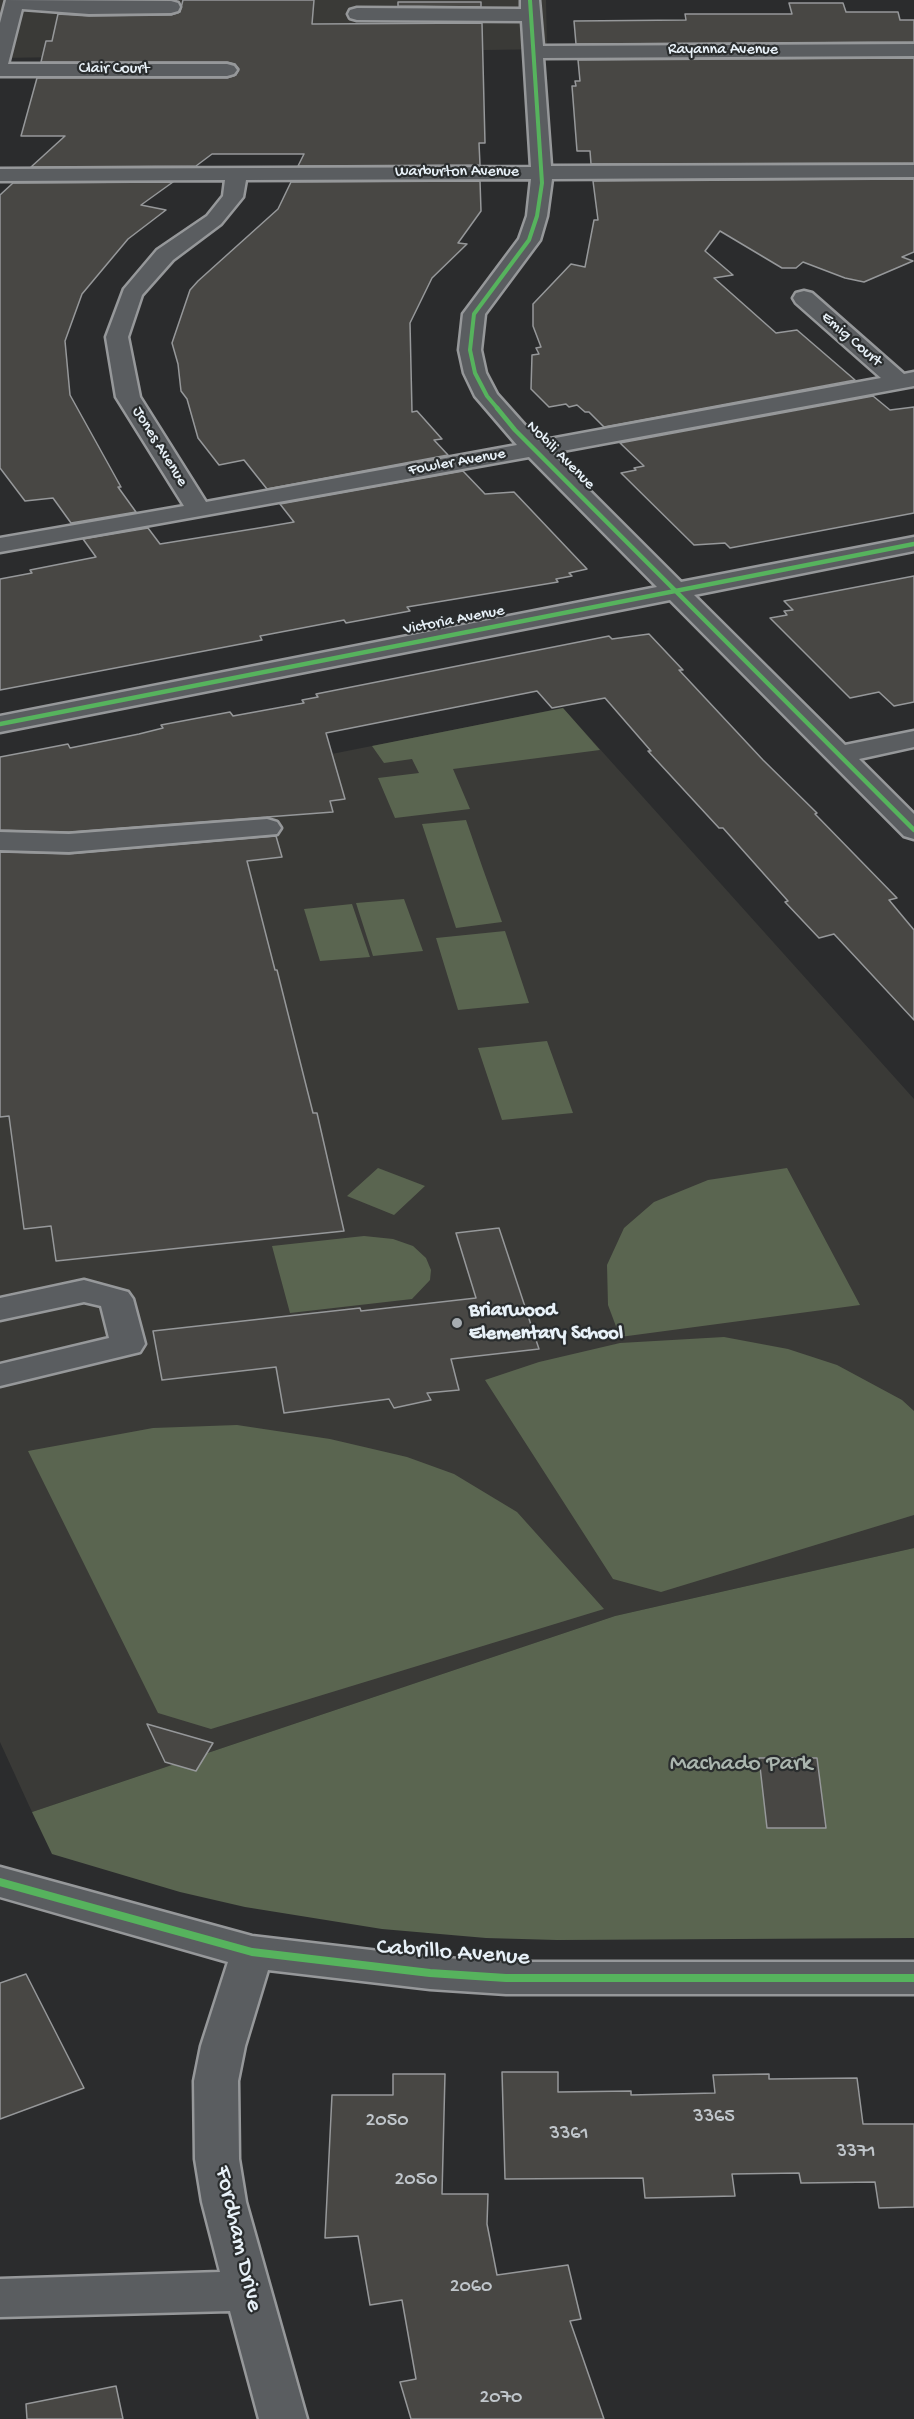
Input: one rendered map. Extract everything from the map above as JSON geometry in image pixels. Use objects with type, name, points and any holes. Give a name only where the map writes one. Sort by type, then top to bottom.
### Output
[{"type":"street","points":[[0,62],[4,31],[15,1],[88,8],[171,7]]},
{"type":"street","points":[[357,14],[531,7]]},
{"type":"street","name":"Nobili Avenue","points":[[531,7],[541,172],[537,216],[529,240],[474,314],[470,350],[475,373],[487,396],[535,449],[914,830]]},
{"type":"street","name":"Rayanna Avenue","points":[[533,52],[914,50]]},
{"type":"street","name":"Clair Court","points":[[0,70],[227,70]]},
{"type":"street","name":"Warburton Avenue","points":[[0,176],[914,171]]},
{"type":"street","name":"Jones Avenue","points":[[200,511],[128,397],[117,337],[132,294],[165,255],[214,220],[233,197],[236,175]]},
{"type":"street","name":"Emig Court","points":[[804,298],[907,380]]},
{"type":"street","name":"Fowler Avenue","points":[[0,544],[200,511],[907,380]]},
{"type":"street","name":"Victoria Avenue","points":[[0,724],[914,544]]},
{"type":"street","points":[[838,755],[914,739]]},
{"type":"street","points":[[0,841],[69,843],[267,828]]},
{"type":"street","points":[[0,1309],[84,1291],[116,1299],[128,1344],[0,1375]]},
{"type":"street","name":"Cabrillo Avenue","points":[[0,1882],[252,1952],[430,1974],[506,1978],[914,1978]]},
{"type":"street","name":"Fordham Drive","points":[[252,1952],[222,2046],[216,2081],[217,2159],[224,2202],[283,2419]]},
{"type":"street","points":[[0,2298],[249,2291]]},
{"type":"shaded area","points":[[0,0],[546,0],[547,49],[0,58]]},
{"type":"shaded area","name":"Briarwood Elementary School","points":[[563,708],[914,1099],[914,1548],[615,1616],[32,1812],[0,1742],[0,820]]},
{"type":"green space","points":[[563,708],[600,750],[453,769],[470,809],[395,818],[378,778],[419,773],[412,759],[384,763],[372,746]]},
{"type":"green space","points":[[466,820],[502,922],[456,928],[422,824]]},
{"type":"green space","points":[[404,899],[423,951],[373,956],[356,903]]},
{"type":"green space","points":[[352,904],[370,957],[320,961],[304,909]]},
{"type":"green space","points":[[505,931],[529,1003],[458,1010],[436,938]]},
{"type":"green space","points":[[547,1041],[573,1113],[502,1120],[478,1048]]},
{"type":"green space","points":[[378,1168],[425,1186],[394,1215],[347,1196]]},
{"type":"green space","points":[[787,1168],[860,1305],[620,1337],[608,1305],[607,1265],[624,1228],[654,1202],[708,1180]]},
{"type":"green space","points":[[364,1236],[393,1239],[413,1246],[426,1258],[431,1270],[430,1280],[412,1299],[290,1313],[272,1246]]},
{"type":"green space","points":[[724,1337],[788,1349],[837,1365],[902,1400],[914,1411],[914,1515],[661,1592],[613,1579],[485,1380],[539,1362],[620,1343]]},
{"type":"green space","points":[[237,1425],[330,1439],[407,1457],[454,1474],[517,1512],[604,1609],[211,1729],[158,1713],[28,1451],[153,1428]]},
{"type":"green space","name":"Machado Park","points":[[914,1548],[914,1938],[557,1940],[486,1938],[382,1929],[245,1907],[180,1892],[52,1854],[32,1812],[615,1616]]},
{"type":"building","points":[[183,0],[314,0],[312,24],[482,23],[485,143],[479,143],[480,165],[298,166],[304,154],[212,154],[196,166],[31,167],[65,136],[21,136],[37,78],[227,78],[236,75],[239,69],[235,64],[227,62],[41,62],[46,41],[52,41],[58,14],[171,15],[180,12]]},
{"type":"building","points":[[398,2],[481,2],[481,7],[398,6]]},
{"type":"building","points":[[789,3],[843,3],[846,12],[898,12],[900,20],[914,20],[914,42],[576,44],[574,21],[686,20],[685,14],[792,14]]},
{"type":"building","points":[[914,58],[914,163],[591,164],[590,151],[577,151],[572,86],[576,86],[575,81],[580,81],[578,60]]},
{"type":"building","points":[[914,179],[914,252],[902,257],[913,261],[864,282],[845,278],[803,262],[796,268],[782,268],[720,231],[705,251],[733,275],[714,278],[776,333],[797,330],[855,380],[604,427],[589,412],[585,412],[577,405],[549,407],[531,389],[532,355],[539,354],[536,348],[541,347],[533,326],[533,304],[571,264],[585,267],[594,220],[598,220],[593,181]]},
{"type":"building","points":[[480,181],[481,211],[458,243],[467,244],[432,278],[410,323],[412,412],[417,411],[442,439],[434,440],[448,455],[267,489],[244,460],[219,465],[198,438],[187,399],[181,391],[178,364],[172,343],[190,290],[198,281],[278,209],[291,182]]},
{"type":"building","points":[[173,182],[141,205],[166,210],[128,239],[82,294],[65,341],[70,395],[121,487],[118,487],[136,512],[71,523],[53,498],[25,501],[0,468],[0,195],[13,183]]},
{"type":"building","points":[[873,396],[890,410],[914,407],[914,513],[730,548],[725,543],[694,545],[621,473],[644,466],[620,443]]},
{"type":"building","points":[[463,471],[485,494],[514,492],[587,569],[569,573],[572,576],[556,579],[558,582],[407,607],[410,611],[346,623],[344,620],[260,636],[262,640],[0,690],[0,579],[32,573],[30,570],[96,557],[83,539],[148,528],[160,544],[294,522],[280,504]]},
{"type":"building","points":[[914,576],[914,702],[894,706],[879,692],[850,698],[770,618],[787,615],[784,611],[793,610],[784,601]]},
{"type":"building","points":[[649,634],[683,670],[679,670],[763,760],[817,813],[815,814],[897,898],[889,900],[914,930],[914,1020],[834,934],[819,938],[785,902],[788,901],[723,828],[719,828],[648,751],[651,751],[605,698],[552,708],[537,691],[326,733],[345,799],[330,801],[333,812],[69,832],[0,830],[0,757],[68,744],[70,748],[163,728],[161,725],[230,712],[233,716],[304,703],[302,700],[318,697],[316,694],[609,636],[612,639]]},
{"type":"building","points":[[276,836],[282,857],[247,861],[313,1113],[317,1113],[344,1231],[56,1261],[51,1226],[24,1229],[9,1116],[0,1117],[0,852],[69,854]]},
{"type":"building","points":[[499,1228],[539,1349],[451,1359],[459,1390],[427,1393],[431,1400],[394,1408],[389,1399],[284,1413],[276,1367],[162,1380],[153,1331],[360,1308],[361,1311],[476,1298],[456,1233]]},
{"type":"building","points":[[147,1724],[213,1743],[196,1771],[165,1762]]},
{"type":"building","points":[[759,1758],[817,1758],[826,1828],[767,1828]]},
{"type":"building","points":[[26,1974],[84,2088],[0,2119],[0,1983]]},
{"type":"building","points":[[502,2072],[558,2072],[558,2092],[631,2091],[631,2095],[715,2093],[713,2075],[769,2074],[769,2079],[857,2078],[863,2124],[914,2124],[914,2207],[879,2208],[875,2182],[801,2183],[799,2173],[732,2174],[735,2196],[645,2198],[643,2178],[505,2179]]},
{"type":"building","points":[[393,2074],[445,2074],[442,2194],[488,2194],[487,2224],[497,2275],[568,2265],[581,2319],[570,2321],[604,2419],[411,2419],[400,2382],[416,2379],[402,2300],[370,2305],[358,2236],[325,2238],[332,2095],[393,2095]]},
{"type":"building","points":[[116,2386],[123,2419],[27,2419],[26,2404]]},
{"type":"cycle path","points":[[530,0],[542,183],[537,216],[529,240],[474,314],[470,350],[475,373],[487,396],[515,430],[914,830]]},
{"type":"cycle path","points":[[0,724],[914,544]]},
{"type":"cycle path","points":[[0,1882],[252,1952],[430,1973],[506,1978],[914,1978]]},
{"type":"place","name":"Briarwood Elementary School","points":[[457,1323]]}]
